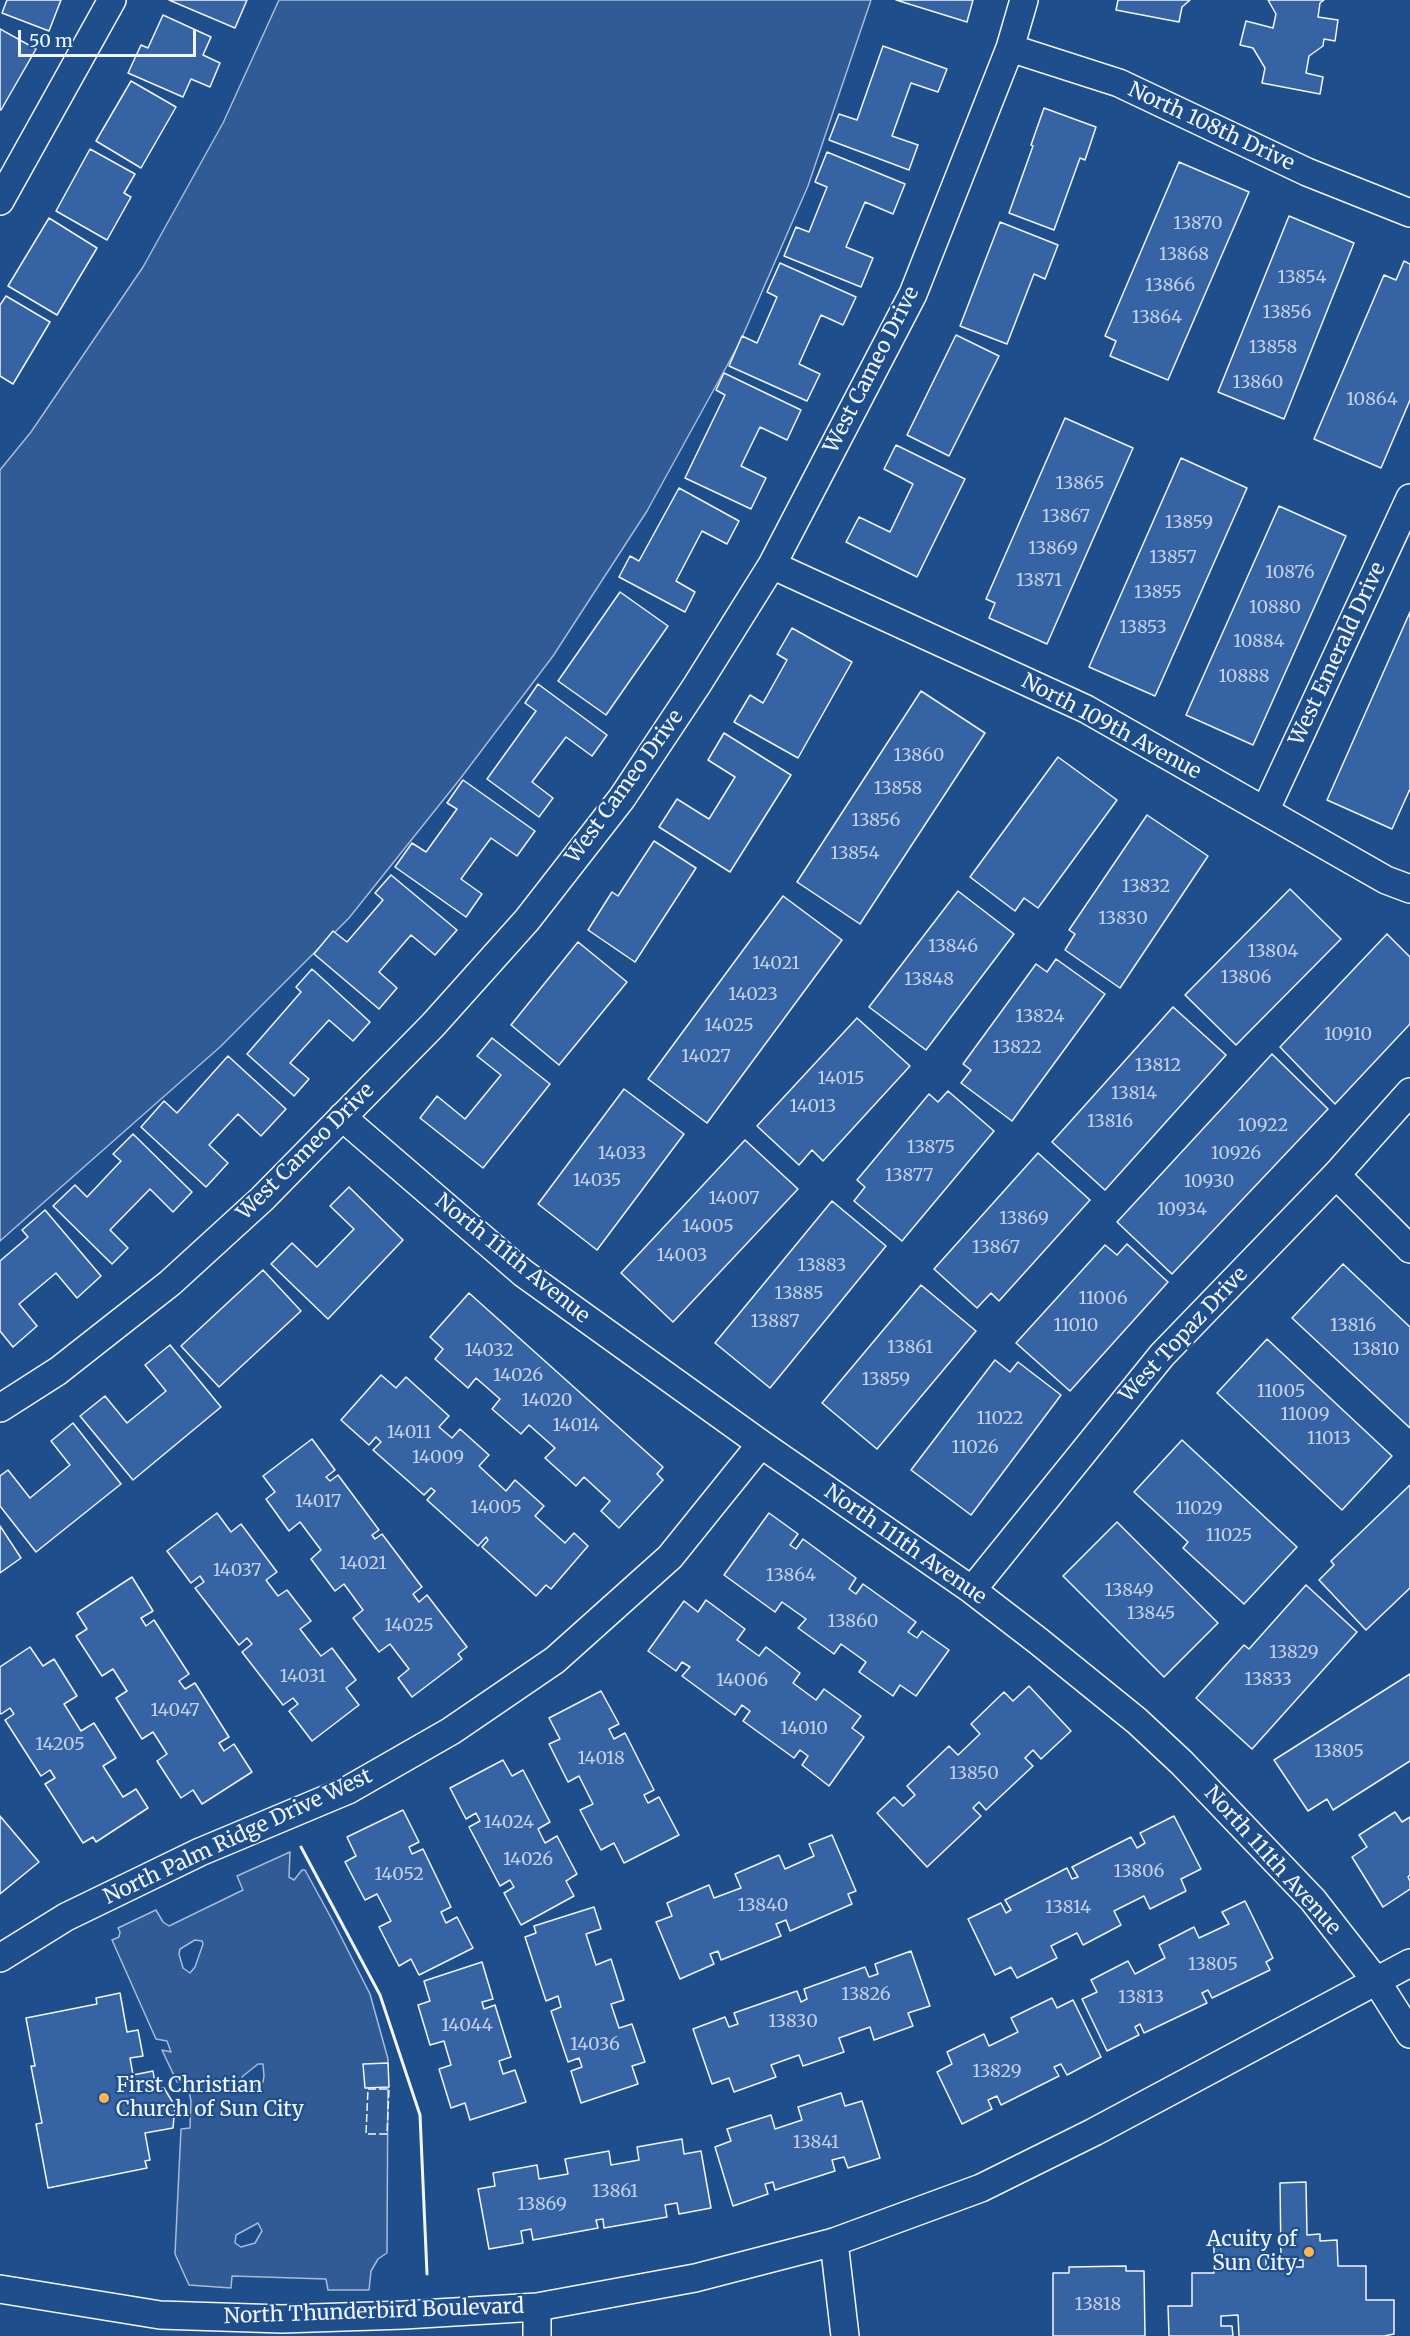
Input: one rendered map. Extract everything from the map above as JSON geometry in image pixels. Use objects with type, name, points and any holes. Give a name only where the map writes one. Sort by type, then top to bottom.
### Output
[{"type":"street","points":[[0,201],[112,0]]},
{"type":"street","name":"West Cameo Drive","points":[[0,1408],[58,1371],[170,1283],[262,1198],[457,998],[527,920],[622,798],[697,685],[772,565],[913,294],[1010,48],[1024,0]]},
{"type":"street","name":"North 108th Drive","points":[[1010,48],[1119,83],[1307,172],[1410,213]]},
{"type":"street","name":"West Emerald Drive","points":[[1265,811],[1410,498]]},
{"type":"street","name":"North 109th Avenue","points":[[772,565],[1086,709],[1386,880],[1410,890]]},
{"type":"street","name":"West Topaz Drive","points":[[972,1590],[1161,1355],[1336,1175],[1410,1092]]},
{"type":"street","name":"North 111th Avenue","points":[[342,1117],[523,1273],[761,1444],[972,1590],[1137,1721],[1257,1839],[1313,1900],[1377,1983],[1410,2034]]},
{"type":"street","points":[[1336,1175],[1410,1249]]},
{"type":"street","name":"North Palm Ridge Drive West","points":[[0,1958],[66,1917],[200,1852],[348,1790],[451,1731],[555,1660],[664,1563],[761,1444]]},
{"type":"street","name":"North Thunderbird Boulevard","points":[[0,2289],[160,2315],[282,2319],[537,2307],[695,2278],[834,2242],[981,2188],[1084,2138],[1377,1983],[1410,1963]]},
{"type":"street","points":[[834,2242],[845,2336]]},
{"type":"street","points":[[537,2307],[537,2336]]},
{"type":"shaded area","points":[[279,0],[871,0],[808,186],[740,342],[647,511],[553,656],[460,779],[349,918],[220,1047],[0,1241],[0,470],[31,432],[143,267],[223,123]]},
{"type":"shaded area","points":[[290,1852],[289,1877],[294,1880],[302,1870],[305,1870],[370,1994],[388,2059],[387,2253],[378,2259],[371,2271],[369,2290],[328,2290],[326,2279],[232,2276],[231,2288],[189,2285],[175,2254],[181,2129],[190,2128],[191,2101],[185,2081],[177,2082],[162,2050],[171,2052],[167,2041],[156,2039],[112,1940],[119,1937],[118,1928],[156,1910],[163,1922],[169,1926],[243,1890],[237,1876]],"holes":[[[195,1940],[202,1941],[203,1944],[195,1967],[190,1973],[183,1968],[179,1954],[180,1949]],[[258,2064],[263,2064],[263,2082],[240,2091],[239,2085],[243,2076]],[[258,2223],[262,2231],[255,2243],[241,2247],[235,2243],[236,2235]]]},
{"type":"building","points":[[7,0],[61,0],[49,31],[2,13]]},
{"type":"building","points":[[169,0],[247,0],[235,28]]},
{"type":"building","points":[[896,0],[973,0],[967,22]]},
{"type":"building","points":[[1118,0],[1190,0],[1182,7],[1179,22],[1116,10]]},
{"type":"building","points":[[1268,0],[1324,0],[1320,3],[1318,17],[1338,20],[1335,41],[1324,39],[1323,46],[1309,56],[1306,73],[1323,77],[1320,94],[1262,83],[1265,68],[1253,48],[1240,45],[1246,21],[1273,28],[1276,14]]},
{"type":"building","points":[[163,15],[211,37],[203,55],[220,63],[210,87],[191,79],[183,97],[128,73],[141,45],[148,48]]},
{"type":"building","points":[[0,29],[36,49],[1,110],[0,110]]},
{"type":"building","points":[[883,46],[947,69],[938,92],[911,83],[892,136],[918,145],[909,170],[829,140],[839,114],[857,120]]},
{"type":"building","points":[[131,81],[176,107],[141,168],[96,141]]},
{"type":"building","points":[[1044,108],[1096,127],[1085,160],[1080,158],[1054,230],[1009,213]]},
{"type":"building","points":[[90,149],[135,174],[124,193],[131,197],[107,240],[56,211]]},
{"type":"building","points":[[827,152],[905,184],[893,214],[865,202],[846,247],[873,258],[861,287],[784,256],[796,227],[809,232],[827,187],[815,182]]},
{"type":"building","points":[[1179,162],[1249,192],[1168,380],[1110,356],[1116,341],[1105,336]]},
{"type":"building","points":[[1289,216],[1354,243],[1284,419],[1218,392]]},
{"type":"building","points":[[49,218],[97,248],[57,315],[8,286]]},
{"type":"building","points":[[1000,222],[1058,245],[1045,279],[1034,274],[1007,344],[960,326]]},
{"type":"building","points":[[1404,261],[1410,264],[1410,400],[1381,468],[1314,439],[1384,275],[1396,280]]},
{"type":"building","points":[[780,263],[856,297],[843,325],[821,315],[799,364],[820,374],[807,401],[729,366],[742,336],[757,343],[777,297],[767,292]]},
{"type":"building","points":[[6,296],[50,322],[13,384],[0,376],[0,305]]},
{"type":"building","points":[[956,335],[999,356],[949,456],[907,435]]},
{"type":"building","points":[[724,373],[801,410],[787,440],[760,427],[741,466],[766,478],[751,509],[685,478],[725,395],[716,390]]},
{"type":"building","points":[[1065,418],[1133,448],[1047,644],[989,618],[995,603],[986,599]]},
{"type":"building","points":[[896,445],[965,479],[917,577],[846,542],[859,517],[890,532],[913,484],[884,469]]},
{"type":"building","points":[[1181,458],[1247,488],[1155,696],[1089,667]]},
{"type":"building","points":[[679,488],[739,521],[727,544],[702,531],[676,581],[695,592],[685,612],[619,577],[630,556],[639,561]]},
{"type":"building","points":[[1279,506],[1346,536],[1253,745],[1186,715]]},
{"type":"building","points":[[620,592],[668,626],[606,715],[558,681]]},
{"type":"building","points":[[1410,612],[1410,789],[1392,829],[1327,800]]},
{"type":"building","points":[[792,628],[852,662],[798,758],[734,722],[750,695],[763,703],[787,660],[777,654]]},
{"type":"building","points":[[538,684],[607,735],[592,756],[566,737],[532,782],[553,798],[539,817],[487,779],[536,711],[525,703]]},
{"type":"building","points":[[921,691],[985,733],[860,924],[797,882]]},
{"type":"building","points":[[724,733],[791,775],[730,872],[659,827],[677,799],[709,819],[735,777],[708,760]]},
{"type":"building","points":[[1058,757],[1117,800],[1038,908],[1024,898],[1015,911],[970,877]]},
{"type":"building","points":[[463,780],[535,831],[517,856],[491,838],[461,879],[482,894],[466,917],[395,867],[412,843],[426,852],[457,809],[447,803]]},
{"type":"building","points":[[1147,815],[1208,856],[1120,988],[1065,950],[1075,934],[1069,930]]},
{"type":"building","points":[[654,841],[696,868],[635,962],[588,930],[612,892],[618,896]]},
{"type":"building","points":[[391,875],[457,930],[435,955],[411,935],[379,972],[397,988],[379,1009],[314,954],[333,931],[347,942],[383,900],[375,893]]},
{"type":"building","points":[[1290,889],[1341,939],[1236,1045],[1185,995]]},
{"type":"building","points":[[958,891],[1014,934],[926,1050],[869,1007]]},
{"type":"building","points":[[783,896],[842,940],[707,1123],[648,1079]]},
{"type":"building","points":[[1387,934],[1410,957],[1410,1024],[1335,1104],[1280,1047]]},
{"type":"building","points":[[578,942],[627,982],[559,1065],[511,1025]]},
{"type":"building","points":[[1056,959],[1105,994],[1012,1121],[961,1083],[971,1070],[963,1064],[1036,964],[1047,972]]},
{"type":"building","points":[[312,969],[370,1022],[353,1041],[329,1020],[290,1063],[309,1079],[294,1096],[247,1054],[301,992],[296,987]]},
{"type":"building","points":[[1173,1007],[1226,1055],[1105,1190],[1052,1142]]},
{"type":"building","points":[[857,1018],[910,1066],[823,1161],[812,1150],[799,1165],[757,1126]]},
{"type":"building","points":[[492,1038],[550,1084],[483,1168],[420,1118],[437,1096],[465,1119],[501,1075],[477,1056]]},
{"type":"building","points":[[1272,1054],[1328,1109],[1172,1274],[1117,1222]]},
{"type":"building","points":[[228,1056],[286,1109],[261,1136],[238,1114],[209,1145],[228,1163],[206,1187],[141,1127],[164,1101],[177,1113]]},
{"type":"building","points":[[624,1089],[684,1134],[597,1250],[538,1204]]},
{"type":"building","points":[[948,1091],[994,1131],[902,1241],[854,1201],[865,1187],[857,1180],[929,1094],[938,1102]]},
{"type":"building","points":[[133,1134],[192,1192],[173,1212],[150,1189],[110,1230],[128,1248],[112,1264],[53,1206],[75,1185],[87,1197],[121,1161],[113,1154]]},
{"type":"building","points":[[745,1140],[798,1189],[673,1322],[621,1273]]},
{"type":"building","points":[[1038,1153],[1090,1200],[999,1301],[991,1293],[977,1308],[934,1269]]},
{"type":"building","points":[[349,1187],[403,1240],[328,1319],[271,1264],[292,1243],[317,1267],[354,1229],[330,1206]]},
{"type":"building","points":[[832,1201],[886,1246],[770,1388],[715,1343]]},
{"type":"building","points":[[45,1210],[101,1276],[77,1298],[56,1273],[19,1304],[37,1326],[13,1347],[0,1331],[0,1261],[28,1237],[22,1230]]},
{"type":"building","points":[[1127,1244],[1168,1282],[1070,1391],[1016,1343],[1105,1245],[1117,1255]]},
{"type":"building","points":[[1343,1264],[1410,1327],[1410,1428],[1292,1318]]},
{"type":"building","points":[[263,1270],[301,1311],[219,1387],[181,1346]]},
{"type":"building","points":[[921,1285],[976,1331],[877,1449],[822,1403]]},
{"type":"building","points":[[469,1293],[663,1467],[657,1474],[663,1480],[619,1528],[601,1511],[610,1501],[584,1477],[576,1486],[545,1458],[555,1448],[529,1425],[521,1434],[492,1409],[500,1399],[476,1378],[468,1388],[435,1359],[443,1349],[430,1337]]},
{"type":"building","points":[[1267,1339],[1392,1456],[1342,1510],[1217,1393]]},
{"type":"building","points":[[170,1345],[221,1407],[133,1480],[80,1416],[105,1396],[127,1423],[166,1391],[145,1365]]},
{"type":"building","points":[[995,1360],[1010,1372],[1018,1362],[1061,1395],[971,1515],[911,1470]]},
{"type":"building","points":[[381,1375],[396,1388],[406,1377],[449,1416],[439,1427],[452,1438],[460,1429],[489,1455],[479,1466],[506,1491],[515,1480],[544,1506],[535,1516],[565,1543],[574,1533],[588,1546],[551,1589],[546,1585],[536,1596],[482,1547],[488,1540],[486,1537],[478,1546],[427,1500],[435,1491],[431,1488],[424,1495],[373,1450],[381,1442],[376,1437],[369,1445],[341,1420]]},
{"type":"building","points":[[73,1423],[121,1484],[36,1552],[0,1506],[0,1476],[8,1470],[30,1498],[70,1465],[51,1441]]},
{"type":"building","points":[[312,1439],[335,1470],[326,1477],[330,1481],[338,1475],[379,1530],[372,1535],[375,1539],[382,1534],[422,1587],[413,1594],[419,1602],[427,1595],[467,1647],[458,1654],[462,1659],[412,1697],[398,1678],[409,1669],[390,1644],[379,1652],[353,1618],[363,1610],[344,1584],[335,1591],[311,1559],[321,1550],[300,1522],[289,1531],[266,1499],[275,1492],[263,1476]]},
{"type":"building","points":[[1182,1440],[1297,1547],[1244,1604],[1183,1548],[1188,1542],[1134,1492]]},
{"type":"building","points":[[1410,1485],[1410,1588],[1366,1630],[1319,1580],[1334,1565],[1331,1561]]},
{"type":"building","points":[[217,1513],[231,1532],[241,1524],[277,1572],[266,1580],[278,1596],[287,1590],[311,1621],[300,1629],[321,1656],[332,1648],[356,1680],[346,1688],[359,1705],[312,1741],[289,1711],[298,1704],[293,1698],[283,1705],[242,1652],[252,1644],[247,1638],[239,1645],[195,1588],[204,1582],[200,1576],[191,1583],[167,1551]]},
{"type":"building","points":[[769,1513],[798,1534],[790,1545],[796,1549],[803,1539],[856,1578],[849,1589],[856,1594],[863,1584],[916,1622],[908,1632],[917,1638],[922,1631],[949,1650],[916,1696],[900,1685],[893,1696],[859,1672],[866,1662],[841,1644],[834,1654],[798,1628],[806,1619],[782,1602],[775,1612],[724,1575]]},
{"type":"building","points":[[1117,1522],[1218,1623],[1164,1677],[1063,1576]]},
{"type":"building","points":[[0,1526],[21,1558],[0,1573]]},
{"type":"building","points":[[132,1577],[153,1611],[141,1618],[146,1626],[154,1620],[189,1674],[179,1681],[185,1689],[195,1683],[229,1737],[219,1743],[224,1751],[234,1744],[252,1772],[202,1804],[193,1790],[181,1798],[157,1761],[167,1754],[153,1732],[142,1739],[116,1698],[127,1691],[113,1669],[102,1676],[76,1636],[87,1629],[77,1613]]},
{"type":"building","points":[[1306,1585],[1357,1632],[1252,1749],[1196,1698],[1244,1645],[1249,1649]]},
{"type":"building","points":[[706,1600],[745,1629],[737,1640],[759,1656],[766,1647],[800,1673],[793,1683],[816,1700],[824,1689],[861,1716],[852,1728],[864,1737],[829,1786],[802,1765],[808,1756],[800,1750],[794,1758],[743,1721],[750,1711],[742,1705],[735,1715],[682,1676],[690,1667],[682,1662],[676,1671],[648,1651],[684,1601],[698,1612]]},
{"type":"building","points":[[30,1647],[43,1666],[54,1659],[77,1696],[64,1704],[81,1731],[94,1723],[116,1758],[103,1766],[123,1797],[136,1789],[148,1808],[96,1842],[93,1837],[83,1843],[45,1784],[55,1778],[50,1770],[41,1776],[5,1720],[14,1714],[10,1708],[0,1713],[0,1667]]},
{"type":"building","points":[[1410,1674],[1410,1761],[1333,1810],[1327,1799],[1308,1811],[1274,1760]]},
{"type":"building","points":[[1029,1686],[1071,1731],[1041,1759],[1033,1750],[1025,1758],[1033,1766],[986,1810],[979,1802],[973,1808],[981,1816],[927,1867],[877,1813],[894,1797],[903,1806],[915,1795],[907,1786],[949,1746],[958,1755],[980,1734],[971,1724],[1004,1692],[1013,1701]]},
{"type":"building","points":[[601,1691],[619,1724],[609,1729],[614,1739],[625,1733],[654,1790],[644,1795],[648,1803],[659,1797],[679,1835],[624,1863],[614,1843],[601,1850],[580,1810],[593,1804],[579,1776],[568,1782],[549,1744],[560,1739],[549,1718]]},
{"type":"building","points":[[503,1760],[512,1776],[523,1770],[550,1822],[538,1829],[545,1843],[557,1836],[577,1874],[566,1881],[574,1896],[521,1925],[504,1893],[514,1887],[510,1880],[500,1886],[469,1827],[480,1821],[476,1813],[466,1819],[450,1788]]},
{"type":"building","points":[[403,1810],[419,1842],[409,1847],[412,1854],[423,1849],[451,1907],[441,1912],[446,1923],[457,1917],[473,1948],[419,1975],[411,1959],[399,1966],[379,1927],[391,1921],[377,1894],[365,1900],[345,1862],[356,1856],[347,1837]]},
{"type":"building","points":[[1395,1812],[1402,1822],[1410,1817],[1410,1875],[1408,1877],[1410,1889],[1383,1907],[1352,1857],[1367,1847],[1359,1835]]},
{"type":"building","points":[[0,1816],[39,1862],[0,1894]]},
{"type":"building","points":[[1174,1816],[1201,1869],[1181,1879],[1186,1891],[1150,1909],[1144,1896],[1114,1911],[1121,1925],[1083,1945],[1077,1933],[1051,1946],[1057,1958],[1017,1978],[1011,1967],[995,1975],[968,1919],[1001,1903],[1006,1913],[1011,1910],[1005,1900],[1067,1868],[1072,1879],[1078,1877],[1072,1867],[1131,1837],[1137,1848],[1145,1843],[1140,1833]]},
{"type":"building","points":[[832,1835],[856,1891],[848,1894],[852,1904],[790,1931],[786,1920],[776,1924],[781,1936],[721,1960],[718,1951],[710,1954],[714,1964],[680,1979],[656,1922],[672,1916],[667,1903],[709,1885],[714,1898],[741,1888],[735,1874],[779,1855],[785,1869],[814,1856],[809,1844]]},
{"type":"building","points":[[1245,1901],[1273,1958],[1266,1962],[1270,1970],[1212,1998],[1208,1990],[1202,1993],[1207,2003],[1144,2033],[1140,2024],[1135,2027],[1139,2035],[1107,2051],[1082,1999],[1097,1992],[1091,1980],[1128,1961],[1135,1974],[1165,1958],[1159,1945],[1194,1927],[1199,1938],[1229,1924],[1222,1912]]},
{"type":"building","points":[[594,1907],[601,1929],[586,1934],[596,1965],[611,1959],[624,2000],[611,2004],[619,2028],[632,2024],[645,2062],[632,2066],[638,2084],[581,2103],[571,2071],[582,2067],[579,2058],[568,2062],[551,2011],[561,2007],[558,1996],[546,2001],[525,1937],[536,1933],[534,1926]]},
{"type":"building","points":[[911,1951],[930,2006],[908,2013],[913,2026],[874,2040],[870,2027],[839,2038],[844,2052],[803,2066],[799,2055],[771,2065],[776,2077],[734,2092],[729,2078],[712,2084],[693,2029],[725,2017],[729,2027],[738,2024],[734,2013],[797,1991],[801,2002],[807,1999],[804,1989],[865,1967],[869,1977],[878,1974],[875,1964]]},
{"type":"building","points":[[482,1962],[493,1999],[482,2002],[484,2009],[495,2005],[511,2057],[499,2061],[503,2074],[515,2070],[526,2102],[470,2120],[465,2103],[451,2108],[439,2069],[451,2065],[444,2041],[430,2045],[418,2005],[430,2001],[424,1981]]},
{"type":"building","name":"First Christian Church of Sun City","points":[[120,1993],[127,2032],[138,2030],[143,2056],[130,2058],[133,2075],[153,2071],[156,2089],[164,2088],[175,2106],[173,2128],[145,2133],[150,2160],[145,2161],[147,2168],[48,2188],[36,2124],[42,2123],[31,2066],[35,2066],[26,2018],[97,2004],[96,1998]]},
{"type":"building","points":[[1052,1998],[1057,2008],[1073,2000],[1101,2057],[1067,2075],[1061,2064],[1054,2067],[1059,2076],[1001,2105],[997,2096],[988,2100],[992,2109],[962,2124],[937,2072],[952,2064],[947,2052],[984,2034],[989,2046],[1018,2032],[1011,2018]]},
{"type":"building","points":[[388,2063],[389,2087],[365,2088],[363,2064]]},
{"type":"building","points":[[841,2093],[845,2106],[862,2101],[880,2158],[848,2168],[844,2157],[832,2160],[835,2171],[775,2190],[773,2182],[765,2184],[768,2194],[733,2206],[715,2147],[731,2141],[727,2129],[771,2115],[775,2129],[802,2120],[798,2107]]},
{"type":"building","points":[[682,2139],[684,2154],[701,2151],[711,2208],[679,2214],[677,2203],[665,2205],[667,2217],[604,2228],[603,2219],[596,2220],[598,2228],[533,2240],[531,2229],[521,2231],[523,2243],[489,2249],[478,2189],[495,2186],[493,2173],[537,2165],[539,2179],[568,2174],[565,2159],[609,2151],[611,2165],[639,2160],[637,2147]]},
{"type":"building","name":"Acuity of Sun City","points":[[1306,2182],[1307,2235],[1320,2234],[1320,2241],[1337,2240],[1338,2266],[1366,2266],[1366,2300],[1394,2300],[1394,2334],[1384,2336],[1239,2336],[1238,2315],[1221,2316],[1221,2326],[1232,2326],[1233,2336],[1169,2336],[1168,2306],[1192,2306],[1192,2273],[1214,2273],[1214,2243],[1266,2243],[1266,2267],[1303,2267],[1303,2260],[1281,2261],[1280,2183]]},
{"type":"building","name":"Acuity of Sun City","points":[[1126,2266],[1126,2271],[1144,2271],[1145,2336],[1053,2336],[1053,2273],[1069,2273],[1069,2267]]},
{"type":"fence","points":[[368,2089],[389,2089],[387,2134],[366,2134],[368,2089]]},
{"type":"wall","points":[[301,1847],[380,1995],[420,2115],[427,2274]]},
{"type":"place","name":"First Christian Church of Sun City","points":[[104,2098]]},
{"type":"place","name":"Acuity of Sun City","points":[[1309,2252]]}]
